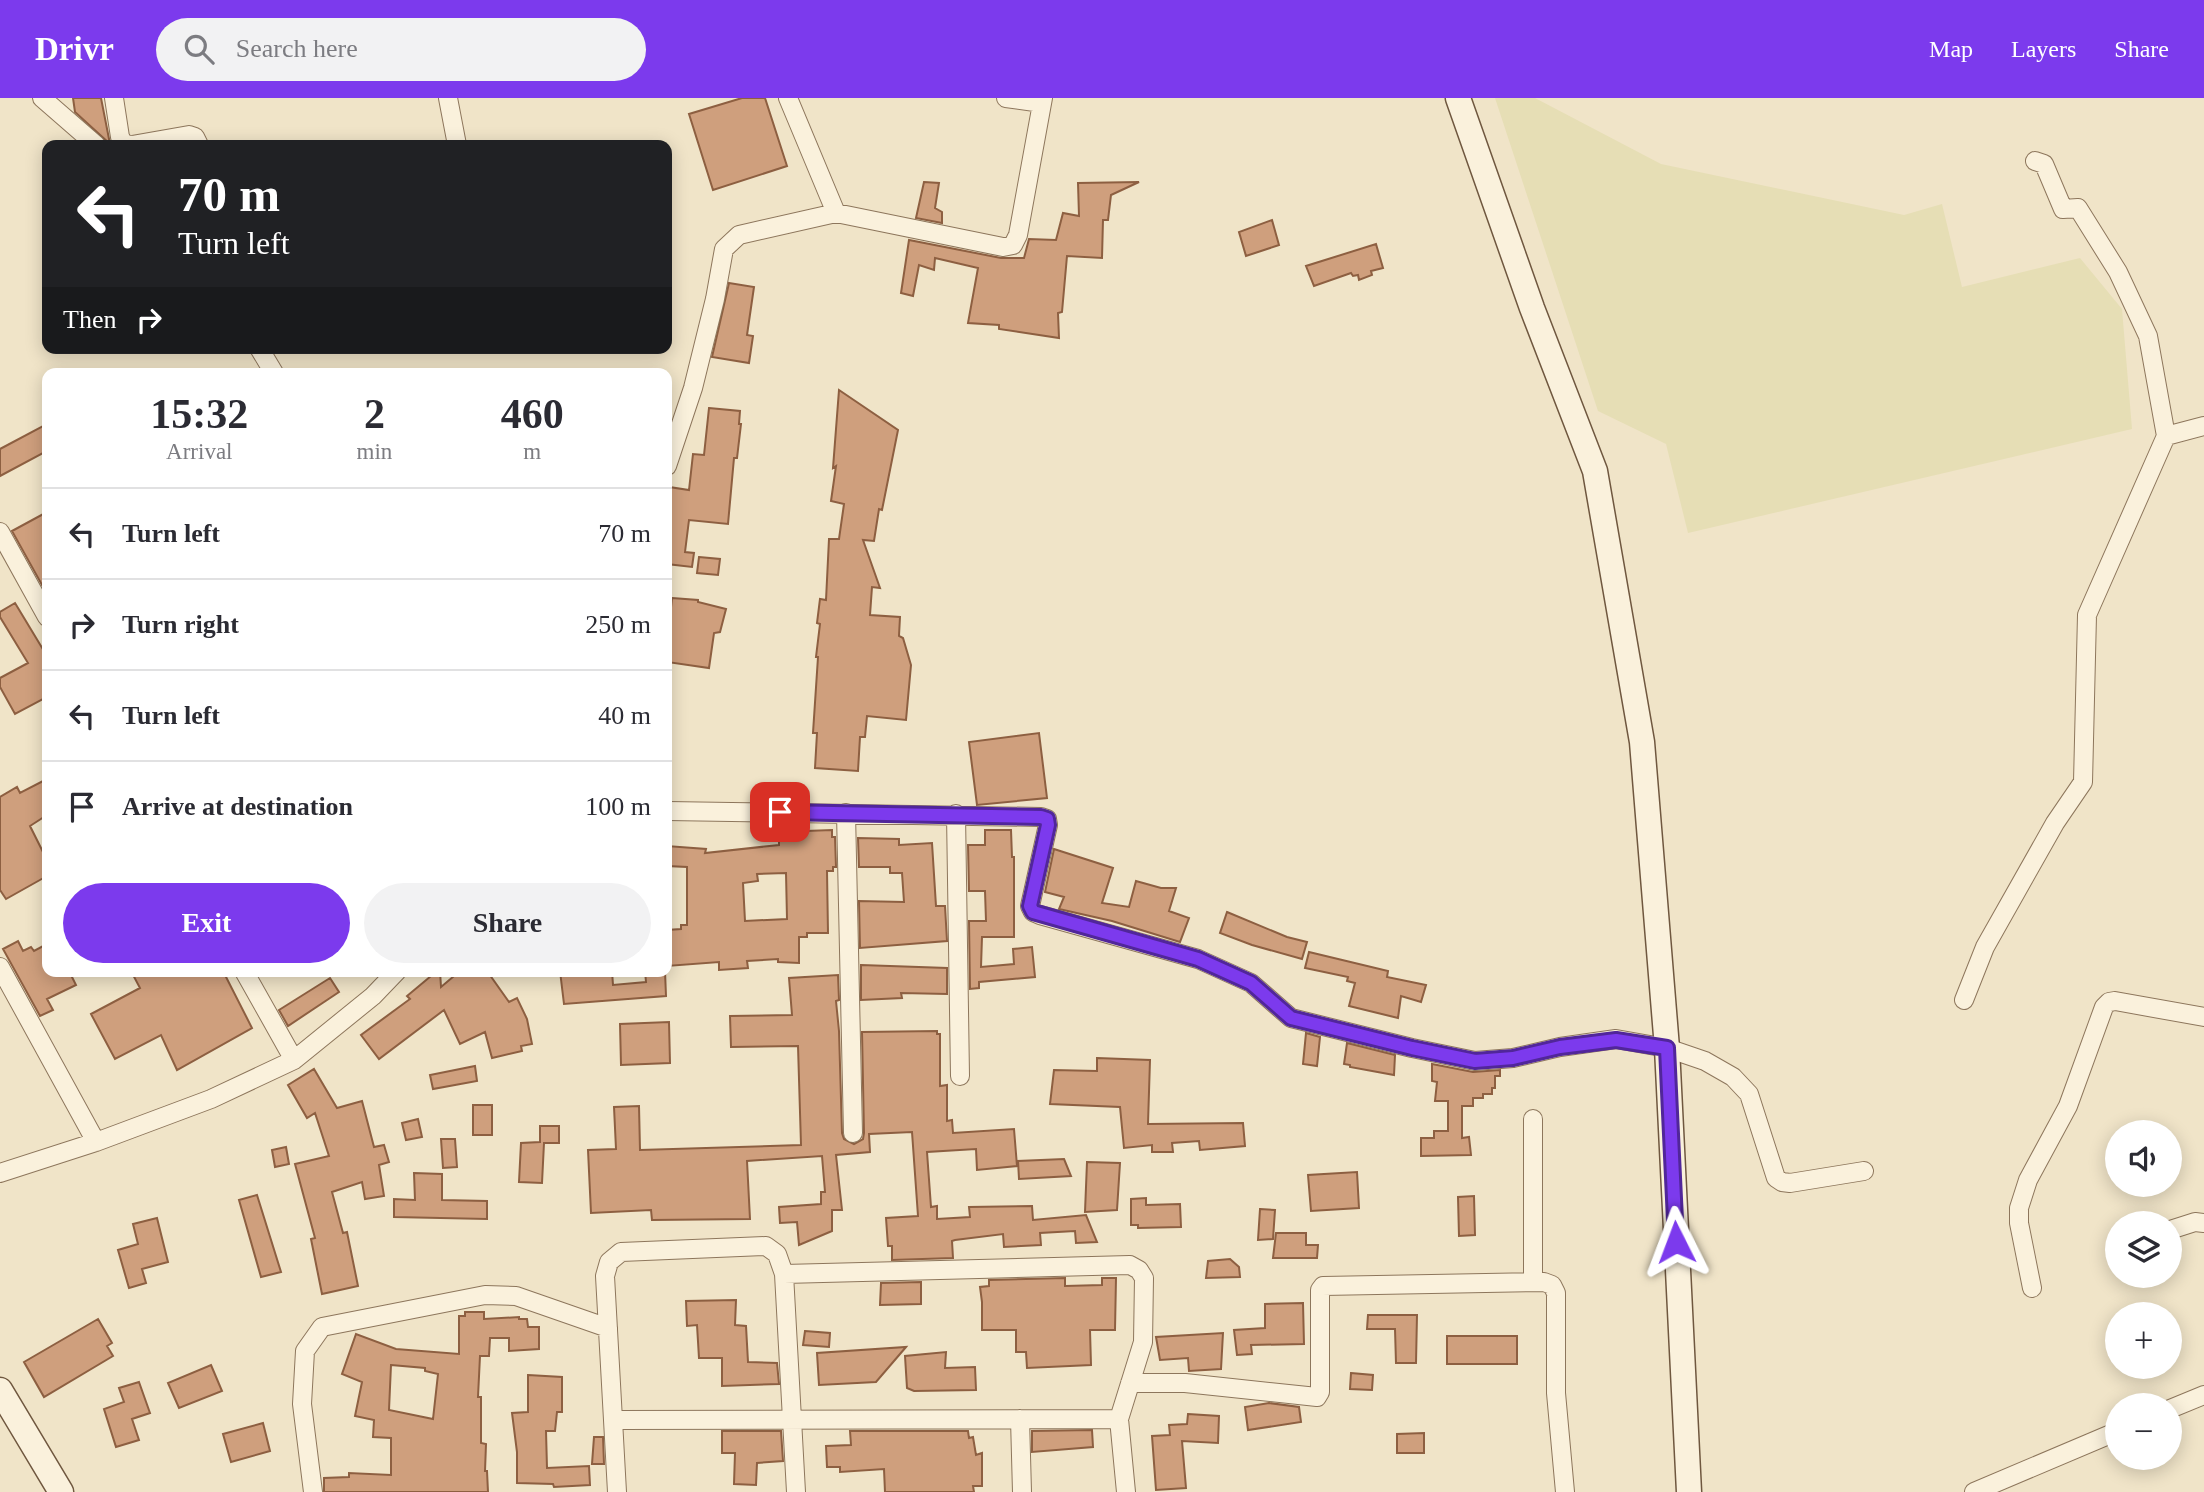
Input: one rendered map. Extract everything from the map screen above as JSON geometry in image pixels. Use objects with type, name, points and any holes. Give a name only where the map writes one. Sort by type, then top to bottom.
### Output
[{"type":"street","points":[[42,98],[90,140]]},
{"type":"street","points":[[114,98],[122,140]]},
{"type":"street","points":[[448,98],[456,140]]},
{"type":"street","points":[[788,98],[836,213]]},
{"type":"street","points":[[672,451],[693,388],[724,249],[739,235],[836,213],[1003,247],[1013,245],[1018,235],[1042,100],[1006,98]]},
{"type":"street","points":[[1458,98],[1532,308],[1595,471],[1642,742],[1667,1048],[1689,1492]]},
{"type":"street","points":[[160,140],[189,135],[196,140]]},
{"type":"street","points":[[1964,1000],[1985,947],[2055,823],[2083,782],[2087,615],[2166,436],[2148,336],[2118,272],[2078,208],[2063,209],[2044,164],[2035,161]]},
{"type":"street","points":[[2166,436],[2204,426]]},
{"type":"street","points":[[0,533],[42,608]]},
{"type":"street","points":[[672,811],[1041,817],[1047,819],[1048,825],[1030,906],[1033,912],[1198,959],[1251,983],[1291,1018],[1475,1061],[1513,1058],[1560,1047],[1616,1040],[1667,1048],[1705,1061],[1733,1077],[1749,1094],[1776,1178],[1782,1182],[1864,1171]]},
{"type":"street","points":[[846,813],[853,1133]]},
{"type":"street","points":[[956,814],[960,1076]]},
{"type":"street","points":[[0,967],[96,1142]]},
{"type":"street","points":[[247,977],[293,1060]]},
{"type":"street","points":[[0,1173],[96,1142],[211,1099],[293,1060],[373,996],[391,977]]},
{"type":"street","points":[[2032,1288],[2019,1223],[2019,1208],[2028,1180],[2068,1107],[2104,1007],[2115,1001],[2204,1017]]},
{"type":"street","points":[[1532,1282],[1533,1119]]},
{"type":"street","points":[[2182,1226],[2195,1222],[2204,1223]]},
{"type":"street","points":[[617,1492],[605,1276],[609,1262],[621,1252],[766,1246],[777,1254],[784,1274],[796,1492]]},
{"type":"street","points":[[784,1274],[1130,1265],[1139,1270],[1144,1278],[1143,1342],[1119,1419],[1126,1492]]},
{"type":"street","points":[[1130,1383],[1185,1383],[1317,1397],[1320,1392],[1320,1290],[1323,1286],[1544,1282],[1552,1285],[1556,1293],[1556,1394],[1565,1492]]},
{"type":"street","points":[[313,1492],[302,1404],[305,1351],[322,1327],[485,1295],[516,1296],[608,1328]]},
{"type":"street","points":[[0,1390],[61,1492]]},
{"type":"street","points":[[2182,1404],[2204,1395]]},
{"type":"street","points":[[1020,1419],[1021,1492]]},
{"type":"street","points":[[614,1420],[1119,1419]]},
{"type":"street","points":[[1974,1492],[2105,1437]]},
{"type":"shaded area","points":[[1495,98],[1535,98],[1661,164],[1904,215],[1942,204],[1962,287],[2080,258],[2122,309],[2132,429],[1688,533],[1666,444],[1598,411]]},
{"type":"building","points":[[73,98],[101,98],[109,140],[106,140],[75,112]]},
{"type":"building","points":[[742,98],[765,98],[787,166],[713,190],[689,114]]},
{"type":"building","points":[[924,182],[939,183],[935,208],[942,212],[942,223],[916,218]]},
{"type":"building","points":[[1139,182],[1111,195],[1108,220],[1103,220],[1102,258],[1067,256],[1062,312],[1058,313],[1059,338],[999,329],[999,325],[968,323],[978,268],[935,258],[934,270],[919,265],[913,296],[901,293],[909,240],[1001,258],[1024,258],[1029,239],[1056,240],[1063,213],[1079,216],[1078,183]]},
{"type":"building","points":[[1272,220],[1279,245],[1246,256],[1239,232]]},
{"type":"building","points":[[1376,244],[1383,268],[1371,271],[1372,275],[1359,280],[1358,275],[1353,276],[1351,273],[1314,286],[1306,266]]},
{"type":"building","points":[[729,283],[754,287],[747,335],[753,336],[749,363],[712,357]]},
{"type":"building","points":[[839,390],[898,430],[874,541],[863,540],[880,588],[872,587],[870,615],[900,617],[899,636],[903,638],[911,665],[906,720],[867,716],[865,737],[860,737],[858,771],[815,768],[817,733],[813,733],[820,599],[826,600],[829,539],[839,539],[844,504],[831,501],[836,466],[833,468]]},
{"type":"building","points":[[709,408],[740,411],[741,424],[737,458],[734,458],[728,524],[689,520],[685,552],[694,553],[692,567],[672,565],[672,487],[689,490],[693,454],[704,455]]},
{"type":"building","points":[[42,427],[42,454],[0,476],[0,449]]},
{"type":"building","points":[[42,515],[42,585],[12,531]]},
{"type":"building","points":[[699,557],[720,559],[718,575],[697,573]]},
{"type":"building","points":[[672,598],[698,600],[726,609],[720,632],[714,633],[709,668],[672,663]]},
{"type":"building","points":[[15,603],[42,648],[42,700],[15,714],[0,687],[0,678],[28,663],[0,617],[0,612]]},
{"type":"building","points":[[1039,733],[1047,798],[977,805],[969,742]]},
{"type":"building","points":[[42,782],[42,818],[30,826],[42,850],[42,879],[6,899],[0,890],[0,797],[17,787],[20,793]]},
{"type":"building","points":[[832,830],[832,837],[835,837],[836,867],[833,867],[833,871],[827,871],[828,933],[807,933],[807,937],[799,937],[799,963],[778,962],[778,959],[747,961],[748,968],[719,970],[719,962],[672,966],[672,930],[687,925],[687,867],[672,866],[672,846],[706,849],[705,853],[779,845],[779,832]],"holes":[[[786,873],[787,919],[745,921],[743,883],[758,881],[757,874]]]},
{"type":"building","points":[[985,830],[1011,830],[1014,857],[1014,937],[982,937],[981,967],[1014,964],[1013,949],[1032,947],[1035,977],[979,982],[979,988],[970,989],[969,921],[986,921],[985,891],[969,891],[968,845],[985,845]]},
{"type":"building","points":[[858,838],[899,839],[899,845],[932,843],[936,906],[945,906],[947,941],[860,948],[859,901],[904,902],[902,873],[890,873],[890,867],[859,867]]},
{"type":"building","points":[[1054,849],[1113,868],[1102,903],[1129,907],[1136,881],[1161,888],[1176,888],[1169,911],[1189,918],[1180,942],[1112,921],[1059,909],[1064,897],[1045,892]]},
{"type":"building","points":[[1227,912],[1287,937],[1307,942],[1302,959],[1220,933]]},
{"type":"building","points":[[18,941],[23,951],[31,947],[34,951],[42,947],[42,977],[72,977],[76,985],[47,999],[53,1010],[40,1016],[3,949]]},
{"type":"building","points":[[1309,952],[1388,971],[1387,977],[1426,985],[1421,1002],[1401,996],[1398,1018],[1349,1006],[1355,983],[1347,981],[1348,977],[1305,968]]},
{"type":"building","points":[[861,965],[947,968],[947,994],[901,993],[902,998],[861,1000]]},
{"type":"building","points":[[838,975],[839,1000],[836,1001],[844,1139],[854,1144],[863,1139],[862,1032],[937,1031],[937,1034],[940,1034],[940,1086],[947,1085],[947,1121],[952,1120],[953,1133],[1014,1129],[1017,1166],[977,1170],[976,1149],[927,1152],[931,1207],[937,1206],[937,1219],[970,1217],[969,1207],[1032,1206],[1033,1220],[1086,1215],[1097,1242],[1076,1243],[1075,1231],[1040,1233],[1041,1245],[1004,1247],[1003,1234],[952,1241],[953,1258],[892,1260],[886,1218],[918,1216],[912,1132],[869,1134],[870,1152],[836,1155],[842,1210],[832,1210],[832,1231],[799,1245],[797,1222],[780,1223],[779,1207],[821,1204],[821,1192],[825,1192],[822,1156],[747,1161],[750,1219],[652,1220],[651,1210],[591,1213],[588,1150],[616,1149],[614,1107],[639,1106],[640,1150],[801,1145],[798,1046],[731,1047],[730,1016],[792,1015],[789,978]]},
{"type":"building","points":[[134,977],[226,977],[252,1028],[177,1070],[161,1035],[115,1059],[91,1014],[140,988]]},
{"type":"building","points":[[430,977],[440,977],[441,987],[453,977],[491,977],[509,1002],[517,998],[527,1019],[532,1044],[521,1046],[522,1051],[492,1058],[485,1032],[460,1044],[444,1010],[379,1059],[361,1035],[410,999],[407,996]]},
{"type":"building","points":[[561,977],[612,977],[613,985],[646,982],[646,977],[665,977],[666,996],[564,1004]]},
{"type":"building","points":[[330,978],[339,992],[288,1026],[279,1010]]},
{"type":"building","points":[[669,1022],[670,1063],[621,1065],[620,1024]]},
{"type":"building","points":[[1306,1033],[1320,1037],[1317,1066],[1303,1064]]},
{"type":"building","points":[[1347,1043],[1395,1055],[1394,1075],[1344,1064]]},
{"type":"building","points":[[1097,1058],[1150,1060],[1148,1124],[1243,1123],[1245,1146],[1200,1150],[1199,1141],[1172,1143],[1173,1152],[1152,1152],[1152,1145],[1124,1148],[1120,1107],[1050,1104],[1054,1070],[1097,1071]]},
{"type":"building","points":[[1432,1064],[1473,1072],[1500,1070],[1500,1076],[1495,1076],[1492,1094],[1473,1098],[1473,1106],[1462,1106],[1462,1138],[1469,1137],[1471,1155],[1421,1156],[1421,1138],[1434,1138],[1434,1131],[1448,1131],[1448,1101],[1435,1101],[1437,1082],[1432,1081]]},
{"type":"building","points":[[475,1066],[477,1081],[433,1089],[430,1075]]},
{"type":"building","points":[[314,1069],[337,1108],[362,1101],[374,1147],[384,1145],[389,1162],[379,1165],[384,1196],[365,1199],[362,1182],[332,1192],[343,1233],[347,1232],[358,1286],[322,1294],[311,1239],[315,1238],[295,1164],[329,1156],[315,1113],[307,1118],[288,1085]]},
{"type":"building","points":[[473,1105],[492,1105],[492,1135],[473,1135]]},
{"type":"building","points":[[418,1119],[422,1137],[406,1140],[402,1123]]},
{"type":"building","points":[[540,1126],[559,1126],[559,1143],[544,1143],[542,1183],[519,1182],[521,1143],[540,1142]]},
{"type":"building","points":[[441,1139],[455,1139],[457,1167],[443,1168]]},
{"type":"building","points":[[286,1147],[289,1164],[275,1167],[272,1150]]},
{"type":"building","points":[[1064,1159],[1071,1176],[1019,1179],[1018,1161]]},
{"type":"building","points":[[1087,1162],[1120,1163],[1117,1210],[1085,1212]]},
{"type":"building","points":[[1357,1172],[1359,1208],[1311,1211],[1308,1175]]},
{"type":"building","points":[[414,1173],[442,1174],[442,1200],[487,1201],[487,1219],[394,1217],[394,1199],[415,1200]]},
{"type":"building","points":[[257,1195],[281,1272],[261,1277],[239,1200]]},
{"type":"building","points":[[1474,1196],[1475,1235],[1459,1236],[1458,1197]]},
{"type":"building","points":[[1146,1198],[1146,1205],[1180,1204],[1181,1227],[1138,1228],[1138,1225],[1131,1225],[1131,1199]]},
{"type":"building","points":[[1260,1209],[1275,1210],[1273,1239],[1258,1240]]},
{"type":"building","points":[[157,1218],[168,1262],[142,1269],[146,1283],[129,1288],[118,1250],[138,1244],[133,1224]]},
{"type":"building","points":[[1276,1233],[1306,1233],[1306,1245],[1318,1245],[1317,1258],[1273,1258]]},
{"type":"building","points":[[1230,1259],[1239,1267],[1240,1277],[1206,1278],[1208,1261]]},
{"type":"building","points":[[1065,1278],[1065,1286],[1102,1285],[1102,1278],[1116,1278],[1115,1330],[1090,1330],[1091,1365],[1027,1368],[1026,1352],[1016,1352],[1016,1330],[982,1330],[980,1287],[989,1286],[989,1280]]},
{"type":"building","points":[[921,1282],[921,1304],[880,1305],[881,1283]]},
{"type":"building","points":[[736,1300],[735,1325],[746,1326],[748,1362],[777,1363],[779,1384],[722,1386],[722,1358],[699,1358],[697,1325],[687,1326],[686,1301]]},
{"type":"building","points":[[1303,1303],[1304,1344],[1251,1345],[1252,1354],[1237,1355],[1234,1330],[1265,1328],[1265,1304]]},
{"type":"building","points":[[465,1312],[484,1312],[484,1319],[519,1317],[527,1319],[528,1327],[539,1327],[539,1349],[509,1351],[509,1338],[490,1338],[489,1356],[480,1356],[478,1397],[481,1397],[481,1443],[486,1444],[485,1471],[488,1492],[324,1492],[324,1478],[349,1477],[349,1473],[391,1475],[391,1438],[373,1437],[374,1420],[355,1416],[362,1382],[342,1374],[356,1334],[396,1349],[459,1354],[459,1316],[465,1316]],"holes":[[[391,1365],[425,1368],[425,1371],[438,1374],[433,1419],[389,1410]]]},
{"type":"building","points":[[1368,1315],[1417,1315],[1416,1363],[1396,1363],[1395,1329],[1367,1329]]},
{"type":"building","points":[[98,1319],[112,1343],[107,1346],[113,1356],[44,1397],[24,1362]]},
{"type":"building","points":[[805,1331],[830,1333],[829,1347],[803,1345]]},
{"type":"building","points":[[1223,1333],[1221,1369],[1189,1371],[1188,1358],[1160,1360],[1156,1337]]},
{"type":"building","points":[[1447,1336],[1517,1336],[1517,1364],[1447,1364]]},
{"type":"building","points":[[906,1347],[876,1382],[819,1385],[817,1353]]},
{"type":"building","points":[[946,1352],[945,1368],[975,1367],[976,1390],[914,1391],[907,1388],[905,1356]]},
{"type":"building","points":[[211,1365],[222,1391],[179,1408],[168,1383]]},
{"type":"building","points":[[1351,1373],[1373,1375],[1372,1390],[1350,1389]]},
{"type":"building","points":[[528,1375],[562,1377],[562,1412],[557,1412],[555,1431],[546,1431],[547,1468],[589,1466],[590,1485],[554,1487],[553,1484],[517,1483],[517,1452],[512,1413],[528,1412]]},
{"type":"building","points":[[139,1382],[150,1413],[132,1419],[139,1440],[116,1447],[104,1409],[124,1402],[119,1388]]},
{"type":"building","points":[[1269,1403],[1299,1407],[1301,1422],[1248,1430],[1245,1407]]},
{"type":"building","points":[[1188,1414],[1219,1416],[1218,1443],[1182,1441],[1186,1488],[1156,1490],[1152,1436],[1170,1435],[1169,1425],[1187,1424]]},
{"type":"building","points":[[263,1423],[270,1451],[231,1462],[223,1434]]},
{"type":"building","points":[[1092,1430],[1093,1447],[1032,1452],[1032,1431]]},
{"type":"building","points":[[722,1431],[781,1431],[783,1461],[757,1463],[756,1485],[734,1484],[735,1453],[722,1453]]},
{"type":"building","points":[[850,1431],[968,1431],[969,1438],[973,1437],[976,1455],[982,1453],[982,1486],[973,1486],[974,1492],[885,1492],[884,1469],[840,1472],[840,1467],[827,1467],[826,1446],[851,1445]]},
{"type":"building","points":[[1424,1433],[1424,1453],[1397,1453],[1397,1434]]},
{"type":"building","points":[[594,1437],[603,1437],[604,1464],[592,1464]]},
{"type":"route","points":[[780,812],[956,814],[1047,819],[1048,825],[1030,906],[1033,912],[1198,959],[1251,983],[1291,1018],[1475,1061],[1513,1058],[1560,1047],[1616,1040],[1667,1048],[1676,1242]]}]
